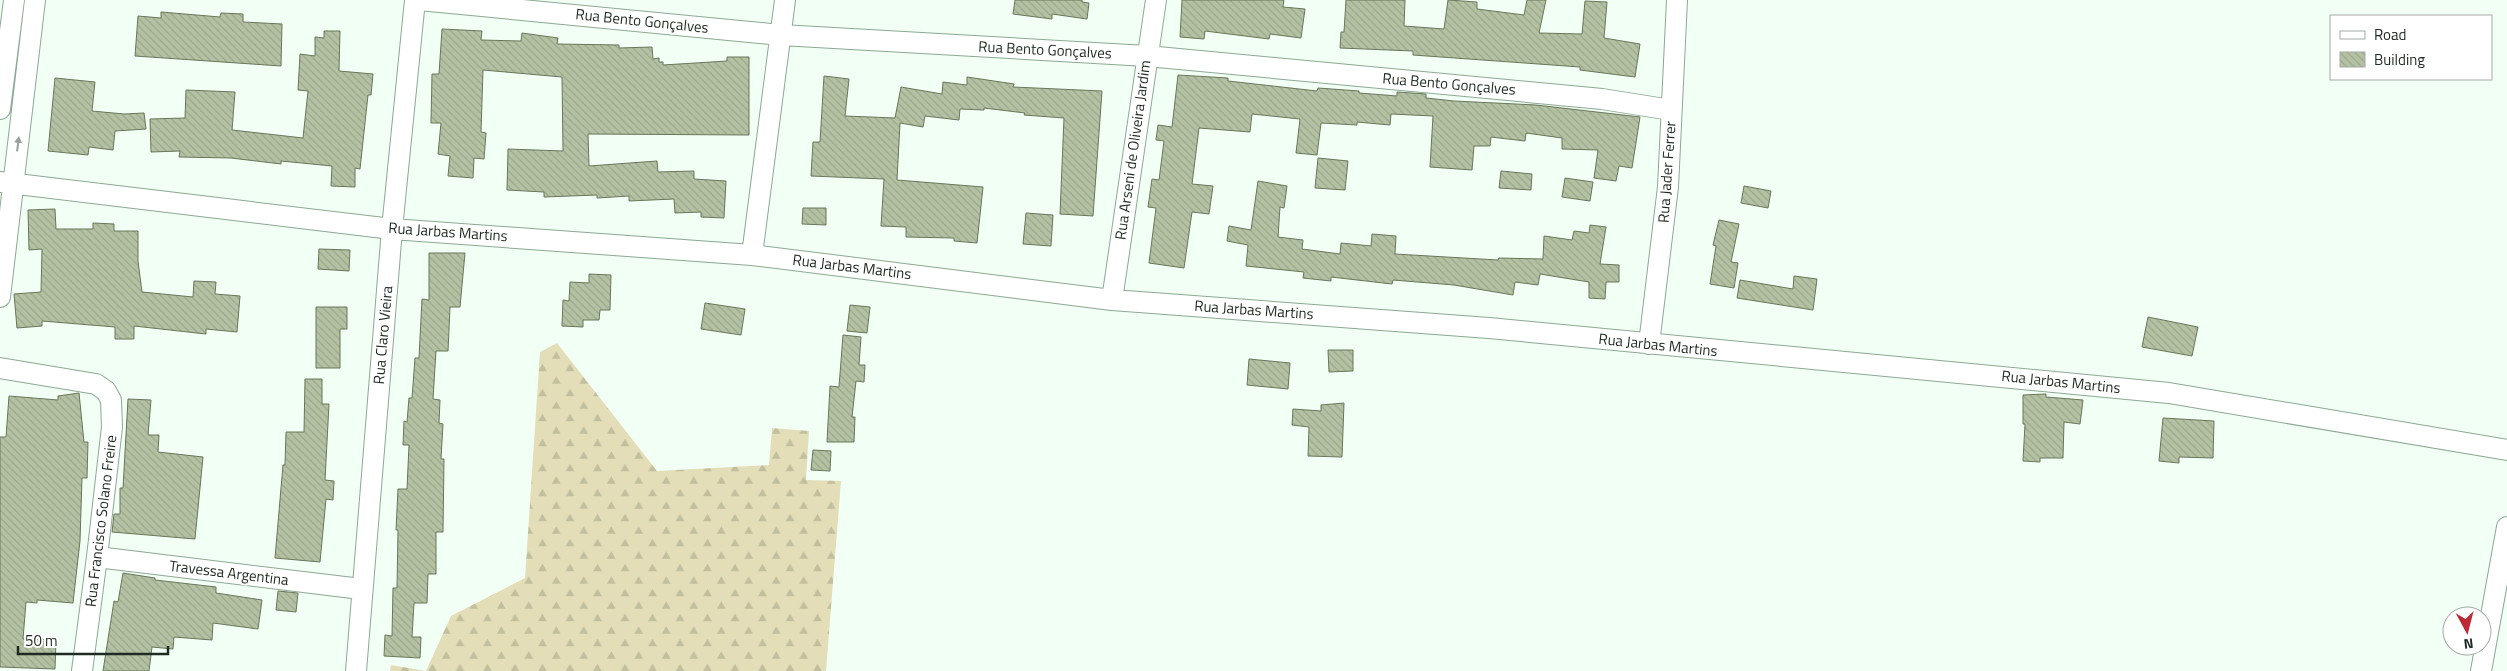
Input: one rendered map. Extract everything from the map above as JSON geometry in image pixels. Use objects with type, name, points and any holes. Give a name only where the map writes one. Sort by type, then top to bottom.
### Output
[{"type":"street","points":[[0,109],[14,0]]},
{"type":"street","points":[[0,297],[7,183],[35,0]]},
{"type":"street","name":"Rua Bento Gonçalves","points":[[417,0],[781,35],[1147,56],[1602,99],[1671,110]]},
{"type":"street","name":"Rua Claro Vieira","points":[[356,671],[392,229],[417,0]]},
{"type":"street","points":[[752,255],[785,0]]},
{"type":"street","name":"Rua Arseni de Oliveira Jardim","points":[[1112,300],[1156,0]]},
{"type":"street","name":"Rua Jader Ferrer","points":[[1649,344],[1668,187],[1678,0]]},
{"type":"street","name":"Rua Jarbas Martins","points":[[7,183],[392,229],[752,255],[1112,300],[1489,328],[2169,393],[2507,450]]},
{"type":"street","name":"Rua Francisco Solano Freire","points":[[0,368],[96,384],[106,391],[111,400],[112,427],[98,557],[82,671]]},
{"type":"street","points":[[2481,671],[2507,527]]},
{"type":"street","name":"Travessa Argentina","points":[[98,557],[362,589]]},
{"type":"green space","points":[[557,343],[657,471],[769,465],[772,428],[809,431],[806,480],[841,481],[826,671],[426,671],[451,616],[525,578],[540,352]]},
{"type":"green space","points":[[391,665],[426,671],[390,671]]},
{"type":"building","points":[[1015,0],[1082,0],[1082,2],[1089,3],[1087,19],[1052,14],[1052,19],[1013,14]]},
{"type":"building","points":[[1182,0],[1284,0],[1283,7],[1305,9],[1301,38],[1270,34],[1269,39],[1205,31],[1204,39],[1180,37]]},
{"type":"building","points":[[1346,0],[1405,0],[1404,26],[1444,29],[1448,0],[1477,2],[1477,9],[1524,15],[1527,0],[1546,0],[1539,33],[1582,34],[1585,1],[1607,2],[1604,38],[1640,44],[1635,77],[1580,70],[1580,67],[1413,55],[1413,51],[1340,48],[1341,32],[1344,32]]},
{"type":"building","points":[[161,12],[220,17],[221,13],[243,14],[243,22],[282,24],[281,66],[135,56],[138,16],[161,18]]},
{"type":"building","points":[[442,29],[482,31],[481,40],[521,41],[522,33],[558,38],[557,44],[619,45],[619,48],[652,47],[653,59],[659,58],[659,62],[663,62],[663,65],[727,61],[727,57],[749,57],[749,135],[588,134],[589,166],[657,161],[658,172],[694,171],[694,179],[726,181],[724,218],[701,217],[701,212],[675,213],[674,199],[629,201],[629,196],[597,198],[597,195],[544,197],[544,192],[507,190],[508,149],[563,151],[562,77],[483,70],[481,132],[486,133],[484,159],[474,158],[473,178],[448,176],[450,156],[438,154],[441,123],[431,123],[432,74],[439,74]]},
{"type":"building","points":[[324,31],[340,31],[339,71],[373,74],[371,95],[368,95],[360,169],[355,168],[355,187],[331,186],[332,166],[281,161],[281,164],[231,158],[179,157],[180,151],[151,152],[150,119],[185,118],[186,90],[235,92],[232,130],[303,138],[308,91],[298,90],[300,54],[315,56],[315,37],[324,38]]},
{"type":"building","points":[[1178,75],[1228,78],[1228,81],[1317,91],[1318,88],[1397,96],[1397,92],[1426,94],[1426,98],[1536,105],[1640,117],[1632,168],[1619,166],[1616,181],[1594,178],[1598,150],[1562,149],[1562,138],[1526,133],[1525,141],[1491,137],[1490,146],[1474,146],[1472,170],[1430,167],[1433,116],[1391,114],[1390,125],[1357,122],[1357,125],[1321,123],[1317,155],[1296,153],[1300,119],[1252,114],[1250,132],[1199,128],[1192,184],[1213,186],[1209,214],[1192,212],[1184,268],[1149,263],[1156,208],[1148,207],[1152,179],[1159,180],[1164,141],[1156,140],[1158,125],[1172,127]]},
{"type":"building","points":[[824,76],[849,79],[845,116],[895,118],[901,87],[942,94],[943,82],[967,85],[967,77],[1014,84],[1013,87],[1102,91],[1093,216],[1060,214],[1064,118],[1024,115],[1025,113],[984,108],[984,110],[960,109],[959,120],[925,116],[923,127],[900,123],[897,180],[983,187],[977,243],[954,241],[954,238],[906,237],[906,227],[881,226],[884,179],[811,176],[813,142],[820,142]]},
{"type":"building","points":[[55,78],[95,82],[92,111],[124,114],[144,113],[146,129],[115,131],[113,150],[89,147],[88,155],[48,151]]},
{"type":"building","points":[[1318,158],[1348,161],[1345,190],[1315,188]]},
{"type":"building","points":[[1501,171],[1532,174],[1531,190],[1499,188]]},
{"type":"building","points":[[1565,178],[1593,182],[1590,201],[1562,197]]},
{"type":"building","points":[[1258,181],[1287,186],[1284,208],[1280,207],[1278,237],[1303,240],[1302,249],[1340,254],[1341,243],[1371,246],[1372,234],[1396,236],[1395,254],[1498,260],[1499,258],[1543,259],[1544,236],[1572,240],[1574,231],[1589,233],[1590,225],[1606,227],[1600,264],[1619,265],[1619,282],[1606,282],[1605,299],[1589,298],[1589,282],[1540,274],[1538,285],[1515,282],[1513,295],[1454,285],[1393,280],[1392,284],[1331,277],[1331,281],[1303,278],[1304,272],[1246,266],[1248,245],[1227,241],[1229,226],[1251,230]]},
{"type":"building","points":[[1744,186],[1771,191],[1768,208],[1741,203]]},
{"type":"building","points":[[803,208],[826,208],[826,225],[802,224]]},
{"type":"building","points":[[55,209],[56,229],[93,229],[93,223],[114,224],[114,231],[138,231],[138,261],[142,292],[193,297],[194,281],[216,282],[215,294],[240,296],[237,332],[206,329],[206,334],[134,326],[134,339],[115,339],[115,327],[42,321],[42,326],[17,328],[14,294],[41,292],[42,249],[29,250],[28,210]]},
{"type":"building","points":[[1026,213],[1053,215],[1051,246],[1023,244]]},
{"type":"building","points":[[1719,220],[1739,224],[1731,262],[1738,263],[1734,288],[1710,284],[1716,246],[1713,245]]},
{"type":"building","points":[[319,249],[350,250],[349,271],[318,269]]},
{"type":"building","points":[[429,253],[465,253],[460,307],[450,307],[448,351],[436,351],[433,399],[440,400],[439,423],[443,424],[441,459],[444,459],[443,532],[436,532],[436,574],[428,574],[427,603],[414,603],[412,637],[421,637],[420,658],[384,656],[385,635],[392,636],[393,588],[397,588],[398,530],[396,530],[398,489],[407,489],[409,445],[403,445],[404,421],[407,422],[409,398],[412,398],[415,358],[419,358],[422,299],[429,300]]},
{"type":"building","points":[[589,274],[611,275],[610,310],[600,310],[599,320],[583,320],[583,327],[562,326],[563,300],[569,301],[570,282],[589,283]]},
{"type":"building","points":[[1794,276],[1817,279],[1813,310],[1737,298],[1740,280],[1793,289]]},
{"type":"building","points":[[705,303],[745,309],[741,335],[701,329]]},
{"type":"building","points":[[850,305],[870,307],[867,333],[847,331]]},
{"type":"building","points":[[316,307],[347,307],[347,329],[340,329],[340,368],[316,368]]},
{"type":"building","points":[[2148,317],[2198,327],[2192,356],[2142,347]]},
{"type":"building","points":[[843,335],[861,337],[859,365],[865,365],[864,382],[856,381],[852,417],[855,417],[854,442],[827,442],[830,386],[839,387]]},
{"type":"building","points":[[1328,350],[1353,350],[1353,371],[1329,372]]},
{"type":"building","points":[[1249,359],[1290,363],[1288,389],[1247,385]]},
{"type":"building","points":[[305,379],[322,379],[322,404],[329,404],[325,480],[334,481],[333,500],[326,499],[320,562],[275,558],[283,465],[285,465],[286,432],[304,432]]},
{"type":"building","points":[[79,393],[84,442],[88,442],[87,478],[82,478],[80,541],[73,603],[37,600],[37,603],[26,602],[23,639],[56,640],[55,669],[0,667],[0,437],[6,437],[9,396],[58,400],[58,396]]},
{"type":"building","points":[[2046,394],[2046,397],[2083,400],[2080,424],[2064,422],[2063,458],[2040,458],[2040,462],[2023,461],[2025,424],[2023,424],[2023,395]]},
{"type":"building","points":[[128,399],[151,400],[148,435],[159,435],[158,452],[203,457],[195,539],[112,532],[114,514],[120,514],[120,488],[123,488]]},
{"type":"building","points":[[1344,403],[1342,457],[1308,456],[1309,427],[1292,425],[1293,409],[1321,411],[1321,405]]},
{"type":"building","points":[[2163,418],[2214,421],[2213,458],[2179,457],[2179,463],[2159,461]]},
{"type":"building","points":[[813,450],[831,451],[830,471],[811,470]]},
{"type":"building","points":[[123,573],[155,578],[155,580],[216,587],[216,593],[262,600],[258,629],[213,623],[212,640],[174,637],[173,649],[152,647],[149,671],[103,671],[114,601],[118,602]]},
{"type":"building","points":[[278,591],[298,593],[296,612],[276,610]]}]
